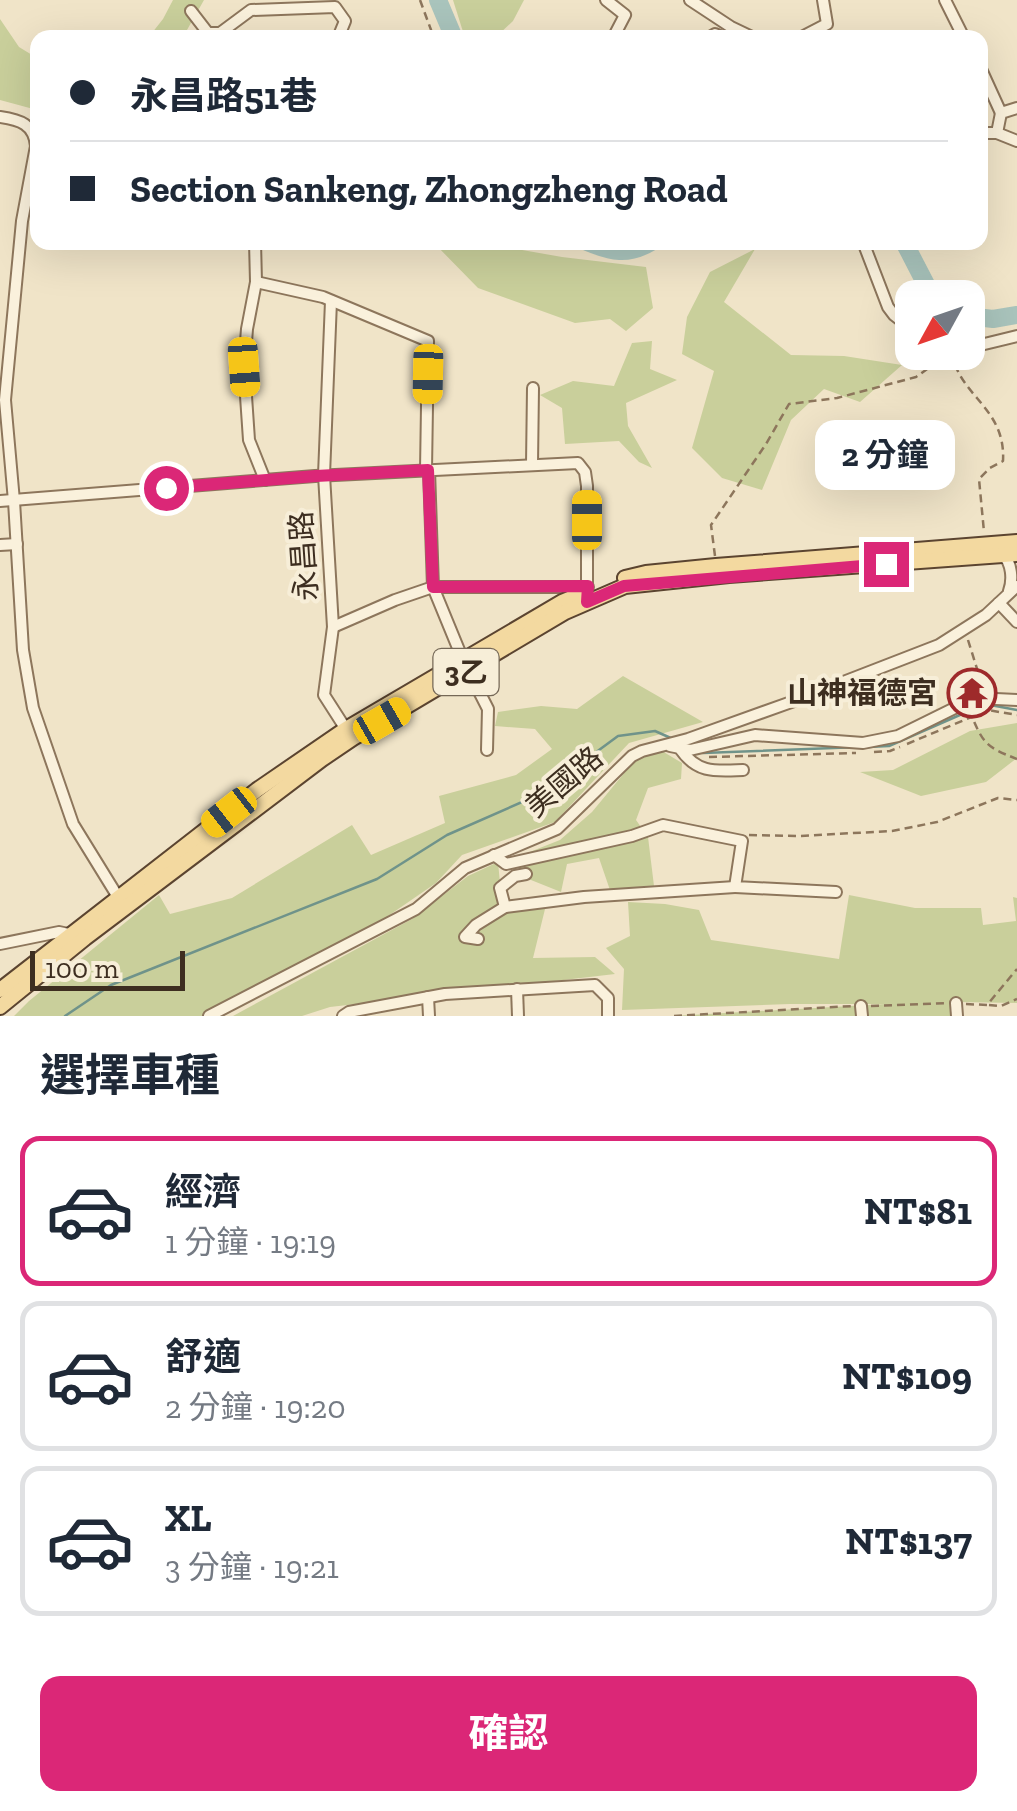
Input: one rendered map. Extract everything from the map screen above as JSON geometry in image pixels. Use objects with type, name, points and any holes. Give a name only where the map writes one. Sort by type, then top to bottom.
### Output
[{"type":"main road","name":"3乙","points":[[588,593],[603,584],[646,573],[1017,542]]},
{"type":"main road","name":"3乙","points":[[0,990],[257,790],[466,665],[562,602],[624,586],[1010,554]]},
{"type":"main road","name":"3乙","points":[[0,1007],[349,734]]},
{"type":"street","points":[[606,0],[625,15],[617,30]]},
{"type":"street","points":[[690,0],[736,30]]},
{"type":"street","points":[[816,30],[828,24],[824,0]]},
{"type":"street","points":[[945,0],[960,30]]},
{"type":"street","points":[[223,30],[248,5],[335,7],[345,21],[341,30]]},
{"type":"street","points":[[190,11],[206,30]]},
{"type":"street","points":[[988,85],[1001,113],[997,133]]},
{"type":"street","points":[[1001,113],[1017,108]]},
{"type":"street","points":[[0,117],[26,123],[30,128]]},
{"type":"street","points":[[988,133],[1017,141]]},
{"type":"street","points":[[30,178],[2,400],[14,501],[23,650],[33,708],[73,824],[118,897]]},
{"type":"street","points":[[255,250],[256,282],[244,367],[249,440],[265,480]]},
{"type":"street","points":[[866,250],[895,316]]},
{"type":"street","points":[[256,282],[331,300],[428,341],[427,470],[433,587],[488,709],[488,750]]},
{"type":"street","name":"永昌路","points":[[331,300],[324,476],[334,627],[324,695],[349,734]]},
{"type":"street","points":[[985,344],[1017,336]]},
{"type":"street","points":[[532,464],[534,388]]},
{"type":"street","points":[[0,501],[532,464],[578,463],[585,472],[588,593],[433,587],[334,627]]},
{"type":"street","points":[[0,545],[17,544]]},
{"type":"street","points":[[1010,554],[1011,582],[1003,600],[1017,622]]},
{"type":"street","name":"美國路","points":[[208,1016],[416,910],[465,868],[558,829],[632,756],[684,746],[939,645],[1017,586]]},
{"type":"street","points":[[742,770],[699,768],[690,761],[684,746],[755,735],[863,743],[898,736],[979,698],[1017,700]]},
{"type":"street","points":[[494,855],[506,864],[632,836],[663,825],[742,840],[735,887]]},
{"type":"street","points":[[505,907],[500,888],[515,876],[526,874]]},
{"type":"street","points":[[478,939],[466,937],[476,925],[505,907],[584,897],[735,887],[836,892]]},
{"type":"street","points":[[0,944],[60,932],[85,938]]},
{"type":"street","points":[[342,1016],[445,994],[596,985],[608,998],[608,1016]]},
{"type":"street","points":[[517,989],[518,1016]]},
{"type":"street","points":[[428,998],[429,1016]]},
{"type":"street","points":[[956,1003],[957,1016]]},
{"type":"path","points":[[420,0],[431,30]]},
{"type":"path","points":[[716,566],[711,525],[788,404],[838,398],[916,377],[926,370]]},
{"type":"path","points":[[957,370],[998,424],[1002,436],[1003,461],[979,480],[985,544]]},
{"type":"path","points":[[965,629],[978,674],[979,698]]},
{"type":"path","points":[[971,716],[992,750],[1017,759]]},
{"type":"path","points":[[742,840],[743,835],[892,831],[937,822],[998,798],[1017,800]]},
{"type":"path","points":[[988,1006],[1017,970]]},
{"type":"path","points":[[674,1016],[861,1011],[956,1003],[1001,1006],[1017,1000]]},
{"type":"green space","points":[[173,0],[204,0],[187,30],[154,30]]},
{"type":"green space","points":[[453,0],[524,0],[503,30],[462,30]]},
{"type":"green space","points":[[0,19],[19,47],[30,54],[30,108],[0,100]]},
{"type":"green space","points":[[441,250],[522,250],[646,267],[653,308],[626,331],[610,319],[575,323],[478,288]]},
{"type":"green space","points":[[754,250],[724,302],[791,355],[844,356],[895,364],[896,370],[860,402],[824,389],[791,420],[762,490],[722,478],[692,448],[714,371],[682,354],[687,317],[710,272]]},
{"type":"green space","points":[[652,341],[650,369],[677,380],[626,403],[628,426],[652,468],[639,462],[619,441],[565,444],[562,408],[540,395],[573,381],[614,386],[632,343]]},
{"type":"green space","points":[[623,676],[703,722],[629,743],[555,822],[462,855],[436,883],[375,925],[208,1016],[14,1016],[159,895],[170,914],[232,898],[352,825],[371,855],[445,823],[439,796],[516,775],[552,749],[535,729],[495,726],[498,712],[541,706],[577,709]]},
{"type":"green space","points":[[1017,723],[1017,758],[986,782],[921,796],[860,772],[893,770],[970,731]]},
{"type":"green space","points":[[662,751],[682,763],[681,779],[648,788],[636,820],[648,837],[654,886],[611,893],[599,858],[567,864],[561,892],[526,878],[512,859],[560,840],[592,812],[635,760]]},
{"type":"green space","points":[[498,862],[502,904],[546,905],[533,958],[595,957],[615,974],[330,1007],[302,1016],[233,1016],[412,919],[468,876]]},
{"type":"green space","points":[[849,895],[915,908],[981,908],[983,925],[1016,921],[1013,897],[1017,898],[1017,1003],[957,1002],[957,1016],[673,1016],[886,1004],[622,1010],[624,969],[606,948],[630,936],[628,902],[699,910],[711,940],[839,959]]},
{"type":"waterway","points":[[438,0],[451,30]]},
{"type":"waterway","points":[[614,250],[627,250]]},
{"type":"waterway","points":[[908,250],[924,280]]},
{"type":"waterway","points":[[985,318],[1017,315]]},
{"type":"waterway","points":[[868,747],[889,746],[985,704],[1017,710]]},
{"type":"waterway","points":[[65,1016],[111,985],[377,879],[447,835],[538,795],[618,736],[655,731],[673,739]]},
{"type":"waterway","points":[[703,753],[860,747]]},
{"type":"place","name":"山神福德宮","points":[[972,693]]},
{"type":"route","points":[[166,488],[428,470],[433,587],[588,586],[587,602],[624,586],[886,564]]}]
